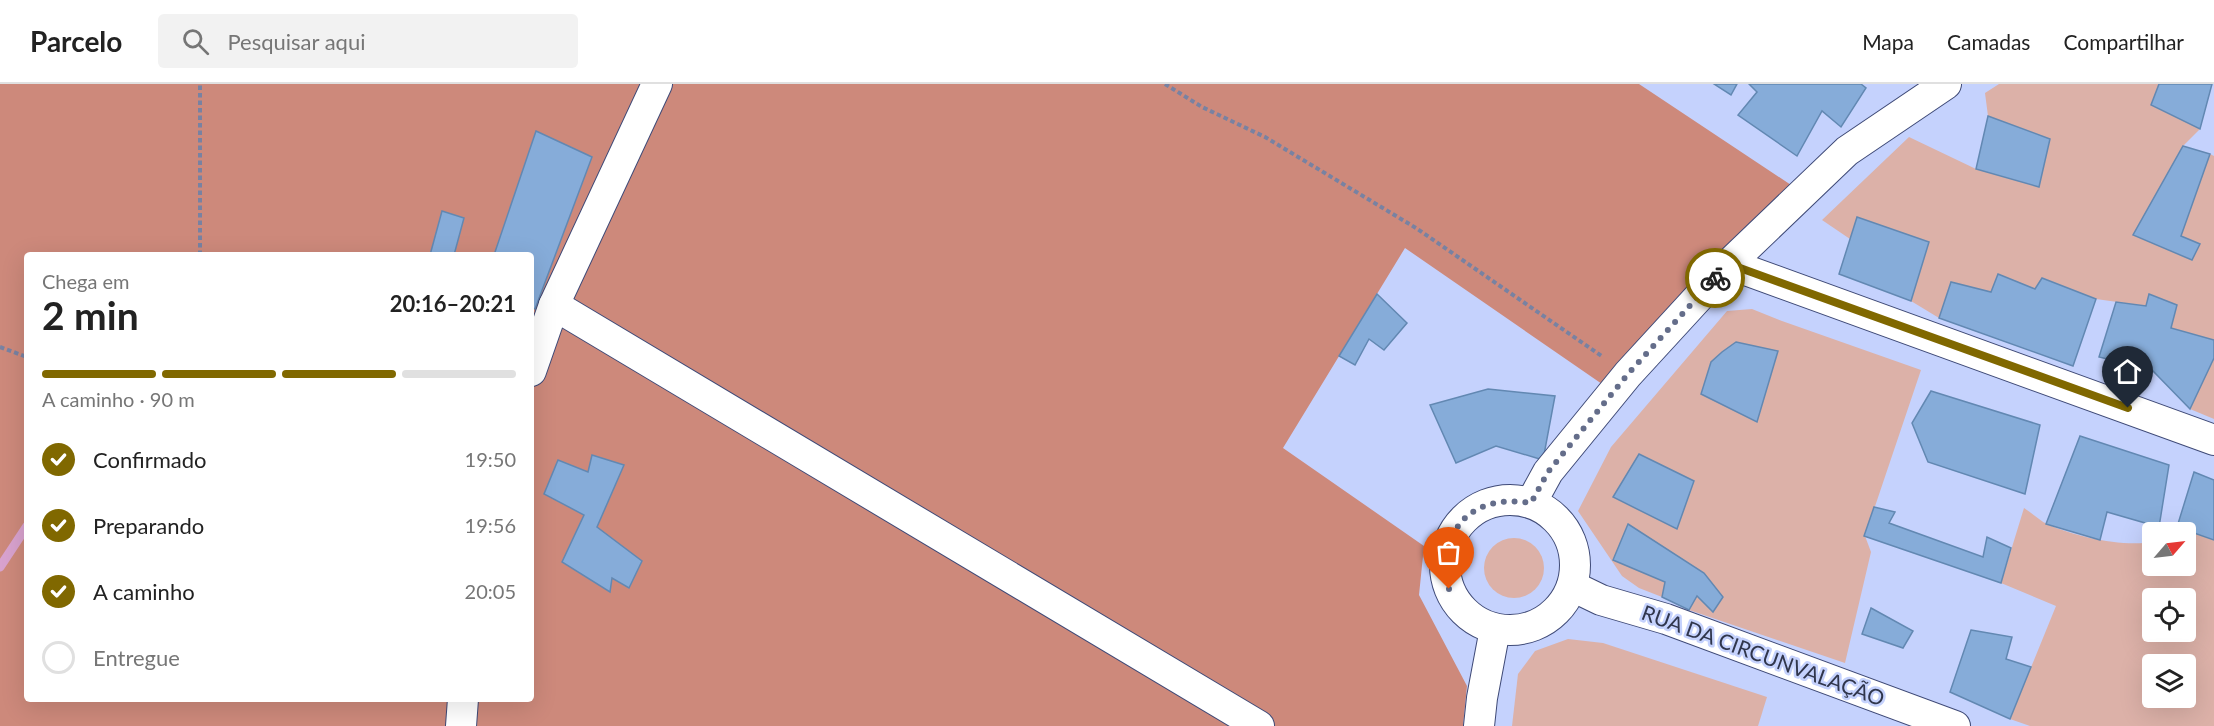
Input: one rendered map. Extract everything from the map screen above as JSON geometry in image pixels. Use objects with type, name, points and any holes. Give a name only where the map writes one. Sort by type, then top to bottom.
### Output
[{"type":"street","points":[[534,362],[554,305],[657,84]]},
{"type":"street","points":[[1531,503],[1548,472],[1628,374],[1729,264],[1847,151],[1946,84]]},
{"type":"street","points":[[1729,264],[2214,440]]},
{"type":"street","points":[[554,305],[1259,726]]},
{"type":"street","points":[[1510,500],[1531,503],[1549,513],[1563,528],[1572,546],[1575,566],[1572,586],[1563,603],[1550,617],[1533,626],[1515,630],[1496,629],[1476,621],[1460,607],[1449,589],[1445,568],[1448,547],[1456,528],[1471,513],[1489,503],[1510,500]]},
{"type":"street","name":"RUA DA CIRCUNVALAÇÃO","points":[[1572,586],[1601,600],[1666,619],[1955,726]]},
{"type":"street","points":[[1479,726],[1482,698],[1496,629]]},
{"type":"street","points":[[461,726],[463,702]]},
{"type":"path","points":[[200,84],[200,252]]},
{"type":"path","points":[[1165,84],[1202,107],[1265,137],[1416,228],[1628,374]]},
{"type":"path","points":[[0,347],[24,356]]},
{"type":"shaded area","points":[[0,84],[1639,84],[1794,187],[1602,384],[1405,248],[1283,448],[1424,546],[1419,595],[1467,686],[1463,726],[0,726]]},
{"type":"shaded area","points":[[1999,84],[2159,84],[2151,105],[2200,129],[2183,146],[2133,235],[2192,259],[2200,244],[2181,236],[2210,154],[2214,156],[2214,340],[2171,328],[2177,305],[2149,294],[2146,306],[2096,299],[2043,278],[2035,289],[1998,274],[1991,292],[1951,282],[1939,318],[1911,301],[1929,242],[1857,217],[1850,239],[1822,220],[1909,137],[1976,169],[2039,187],[2050,139],[1988,116],[1985,93]]},
{"type":"shaded area","points":[[1752,309],[1921,370],[1865,536],[1871,552],[1845,663],[1689,610],[1697,596],[1723,597],[1613,560],[1665,582],[1662,597],[1639,588],[1622,576],[1578,511],[1611,447],[1727,311]]},
{"type":"shaded area","points":[[2214,358],[2214,419],[2190,409]]},
{"type":"shaded area","points":[[2024,508],[2041,521],[2071,533],[2113,542],[2142,543],[2142,576],[2196,576],[2196,534],[2214,540],[2214,726],[2030,726],[2010,719],[2056,606],[2001,583]]},
{"type":"shaded area","points":[[1514,538],[1531,543],[1539,551],[1544,568],[1539,585],[1531,593],[1514,598],[1497,593],[1489,585],[1484,568],[1489,551],[1497,543]]},
{"type":"shaded area","points":[[1568,639],[1603,643],[1767,697],[1758,726],[1512,726],[1518,674],[1535,651]]},
{"type":"building","points":[[1714,84],[1737,84],[1731,95]]},
{"type":"building","points":[[1749,84],[1861,84],[1866,88],[1841,127],[1822,111],[1797,156],[1738,115],[1757,92]]},
{"type":"building","points":[[2159,84],[2212,84],[2200,129],[2151,105]]},
{"type":"building","points":[[1988,116],[2050,139],[2039,187],[1976,169]]},
{"type":"building","points":[[536,131],[592,157],[535,309],[534,252],[495,252]]},
{"type":"building","points":[[2183,146],[2210,154],[2181,236],[2200,244],[2192,260],[2133,235]]},
{"type":"building","points":[[442,211],[464,218],[455,252],[431,252]]},
{"type":"building","points":[[1857,217],[1929,242],[1911,301],[1839,274]]},
{"type":"building","points":[[1998,274],[2035,289],[2042,278],[2096,299],[2073,366],[1939,318],[1951,282],[1991,292]]},
{"type":"building","points":[[1377,294],[1407,323],[1384,350],[1369,339],[1355,365],[1339,356]]},
{"type":"building","points":[[2149,294],[2177,305],[2171,328],[2214,340],[2214,358],[2190,409],[2152,370],[2099,357],[2116,302],[2146,306]]},
{"type":"building","points":[[1736,342],[1778,351],[1757,422],[1701,394],[1711,362]]},
{"type":"building","points":[[1488,389],[1555,396],[1543,460],[1496,446],[1456,463],[1430,405]]},
{"type":"building","points":[[1931,391],[2040,425],[2025,494],[1928,462],[1912,423]]},
{"type":"building","points":[[2080,436],[2169,465],[2160,522],[2142,522],[2107,512],[2100,540],[2046,524]]},
{"type":"building","points":[[1639,454],[1694,481],[1677,529],[1613,497]]},
{"type":"building","points":[[592,455],[624,465],[597,527],[642,561],[629,588],[612,578],[610,592],[562,562],[584,515],[544,494],[558,460],[588,472]]},
{"type":"building","points":[[2194,472],[2214,480],[2214,540],[2196,534],[2196,522],[2179,522]]},
{"type":"building","points":[[1874,507],[1895,512],[1889,523],[1983,557],[1987,537],[2011,548],[2001,583],[1864,536]]},
{"type":"building","points":[[1628,524],[1704,573],[1723,597],[1713,612],[1697,596],[1689,610],[1662,597],[1665,582],[1613,560]]},
{"type":"building","points":[[1871,608],[1913,631],[1903,648],[1862,634]]},
{"type":"building","points":[[1971,630],[2012,637],[2006,659],[2031,667],[2010,719],[1950,692]]},
{"type":"waterway","points":[[0,567],[24,531]]},
{"type":"way so far","points":[[1449,589],[1445,568],[1448,547],[1456,528],[1471,513],[1489,503],[1510,500],[1531,503],[1548,472],[1628,374],[1715,278]]},
{"type":"route","points":[[1715,278],[1729,264],[2128,408]]}]
